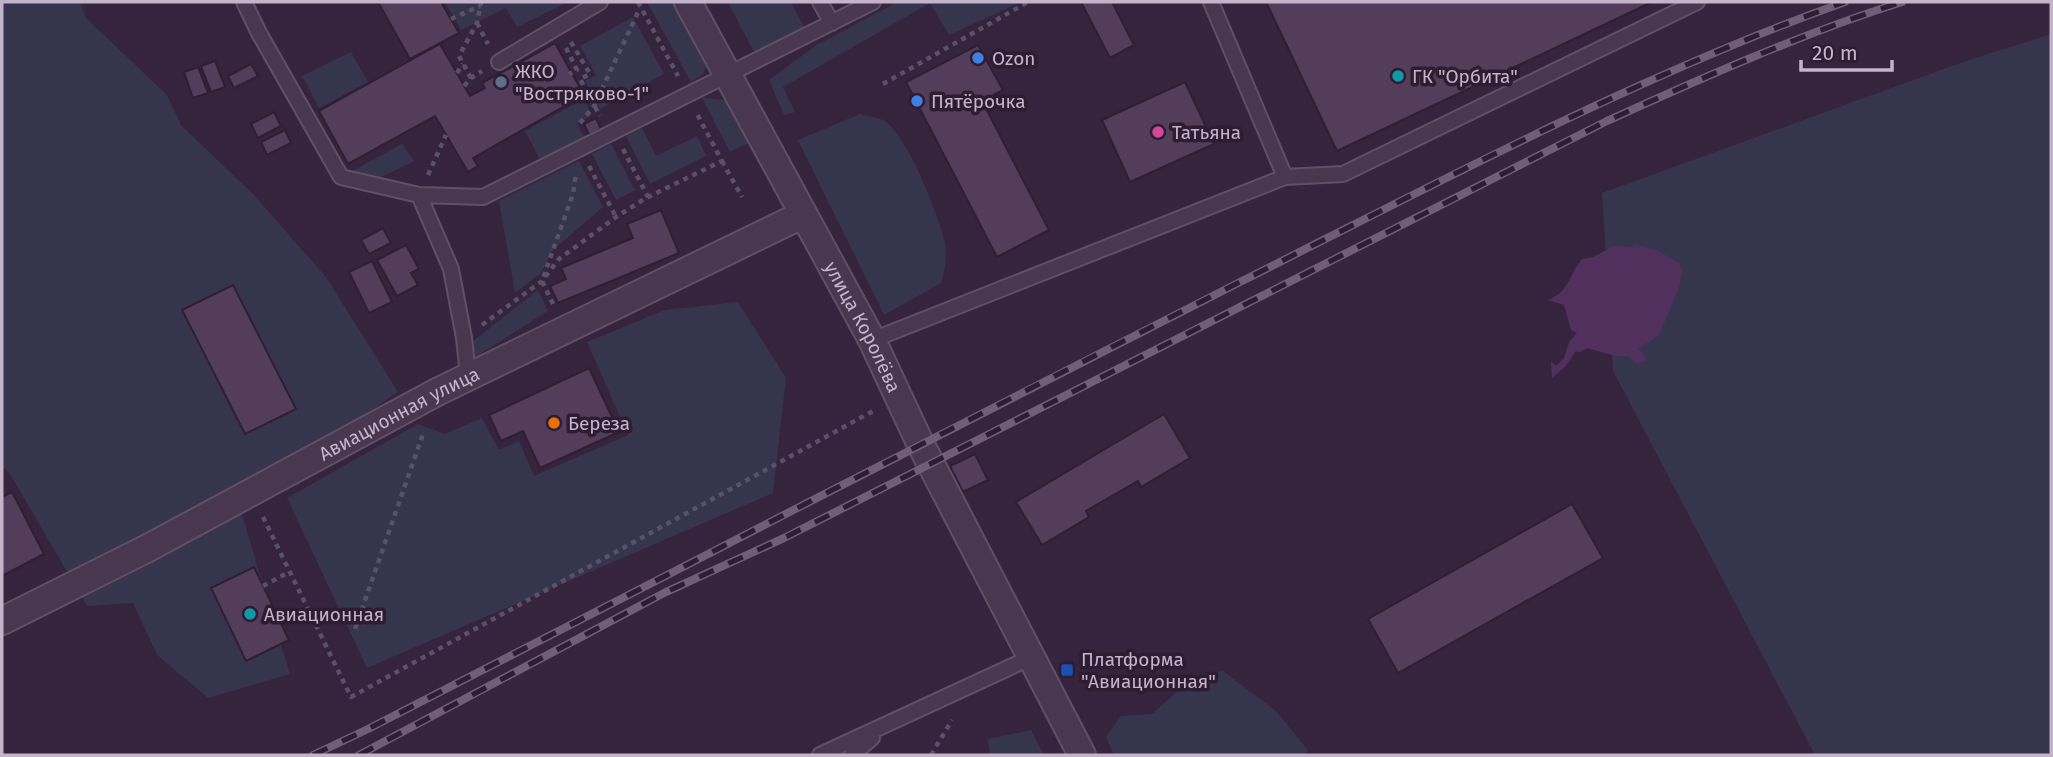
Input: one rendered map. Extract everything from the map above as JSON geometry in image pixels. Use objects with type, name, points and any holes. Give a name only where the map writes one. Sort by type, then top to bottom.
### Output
[{"type":"street","name":"улица Королёва","points":[[688,2],[872,340],[920,443],[1082,755]]},
{"type":"street","name":"Авиационная улица","points":[[2,621],[148,548],[468,376],[802,215]]},
{"type":"lane","points":[[244,2],[341,177],[419,195],[483,197],[873,2]]},
{"type":"lane","points":[[499,62],[600,2]]},
{"type":"lane","points":[[820,2],[832,23]]},
{"type":"lane","points":[[1211,2],[1285,177]]},
{"type":"lane","points":[[872,340],[1285,177],[1343,174],[1697,2]]},
{"type":"lane","points":[[419,195],[450,269],[464,338],[468,376]]},
{"type":"lane","points":[[820,755],[1032,657]]},
{"type":"lane","points":[[852,755],[886,726]]},
{"type":"path","points":[[883,84],[1028,2]]},
{"type":"path","points":[[451,19],[481,4]]},
{"type":"path","points":[[464,86],[471,78],[459,56],[477,23],[481,4]]},
{"type":"path","points":[[639,4],[742,197]]},
{"type":"path","points":[[542,281],[573,194],[580,150],[580,122],[594,106],[639,4]]},
{"type":"path","points":[[561,23],[590,74],[580,79],[648,198]]},
{"type":"path","points":[[565,49],[577,70],[569,74]]},
{"type":"path","points":[[457,73],[463,64]]},
{"type":"path","points":[[419,195],[446,135]]},
{"type":"path","points":[[580,150],[616,217]]},
{"type":"path","points":[[464,338],[542,281],[559,259],[616,217],[722,161]]},
{"type":"path","points":[[355,629],[437,392]]},
{"type":"path","points":[[250,491],[351,697],[873,411]]},
{"type":"path","points":[[263,586],[289,572]]},
{"type":"shaded area","points":[[2,2],[80,2],[86,18],[167,95],[181,125],[254,195],[326,277],[398,392],[356,421],[234,488],[290,674],[208,698],[157,655],[133,603],[87,606],[10,474],[2,466]]},
{"type":"shaded area","points":[[445,2],[568,2],[517,27],[506,8],[461,30]]},
{"type":"shaded area","points":[[647,2],[674,2],[707,65],[703,74],[691,82]]},
{"type":"shaded area","points":[[728,2],[791,2],[805,29],[755,54]]},
{"type":"shaded area","points":[[897,2],[1021,2],[949,35],[930,3],[783,87],[795,112],[784,115],[769,80],[815,46]]},
{"type":"shaded area","points":[[633,17],[664,74],[600,109],[585,81],[596,75],[580,46]]},
{"type":"shaded area","points":[[2051,34],[2051,755],[1815,755],[1613,371],[1602,193],[1963,62]]},
{"type":"shaded area","points":[[351,52],[368,82],[319,108],[302,76]]},
{"type":"shaded area","points":[[702,98],[727,100],[749,143],[730,152]]},
{"type":"shaded area","points":[[584,99],[592,115],[577,123],[584,137],[540,160],[525,131]]},
{"type":"shaded area","points":[[860,114],[886,122],[903,143],[929,195],[945,245],[941,283],[884,315],[798,140]]},
{"type":"shaded area","points":[[642,128],[656,156],[697,136],[706,156],[650,184],[626,136]]},
{"type":"shaded area","points":[[402,144],[414,161],[377,179],[357,175],[354,170]]},
{"type":"shaded area","points":[[611,144],[635,190],[616,200],[592,154]]},
{"type":"shaded area","points":[[579,161],[603,207],[552,251],[541,273],[515,293],[499,201]]},
{"type":"shaded area","points":[[1634,244],[1656,250],[1680,263],[1682,274],[1659,335],[1638,349],[1644,354],[1645,361],[1637,364],[1629,356],[1615,356],[1587,348],[1576,351],[1565,367],[1552,378],[1551,361],[1556,366],[1564,358],[1569,342],[1577,333],[1571,330],[1564,305],[1548,300],[1565,288],[1582,259],[1593,257],[1614,246],[1632,247]]},
{"type":"shaded area","points":[[538,290],[548,311],[475,357],[468,345]]},
{"type":"shaded area","points":[[738,302],[786,378],[773,493],[367,668],[287,498],[418,424],[445,434],[482,418],[499,450],[519,441],[534,476],[628,435],[587,342],[665,310]]},
{"type":"shaded area","points":[[1223,671],[1276,711],[1308,750],[1304,755],[1114,755],[1106,737],[1121,716],[1152,714],[1192,678]]},
{"type":"shaded area","points":[[1031,730],[1044,755],[990,755],[988,739]]},
{"type":"building","points":[[378,2],[441,2],[459,33],[410,59]]},
{"type":"building","points":[[1081,2],[1112,2],[1134,45],[1110,58]]},
{"type":"building","name":"ГК \"Орбита\"","points":[[1266,2],[1652,2],[1337,151]]},
{"type":"building","points":[[555,43],[584,95],[473,158],[478,166],[468,172],[435,116],[348,164],[319,111],[440,44],[470,96],[485,88],[482,83]]},
{"type":"building","points":[[978,45],[1003,90],[982,101],[1049,230],[997,257],[906,82]]},
{"type":"building","points":[[215,61],[225,87],[211,92],[201,66]]},
{"type":"building","points":[[251,64],[258,76],[234,88],[228,76]]},
{"type":"building","points":[[198,67],[208,93],[193,98],[184,72]]},
{"type":"building","name":"Татьяна","points":[[1185,82],[1214,144],[1130,182],[1102,120]]},
{"type":"building","points":[[274,112],[281,126],[258,138],[251,124]]},
{"type":"building","points":[[596,118],[601,129],[589,135],[584,124]]},
{"type":"building","points":[[285,130],[291,143],[267,155],[261,142]]},
{"type":"building","points":[[661,210],[679,253],[558,303],[550,286],[566,279],[561,268],[633,238],[627,224]]},
{"type":"building","points":[[383,228],[391,243],[369,254],[361,240]]},
{"type":"building","points":[[406,245],[419,269],[411,273],[418,285],[397,296],[377,260]]},
{"type":"building","points":[[372,261],[392,302],[369,313],[349,272]]},
{"type":"building","points":[[233,285],[296,409],[245,434],[182,310]]},
{"type":"building","name":"Береза","points":[[589,368],[619,432],[540,468],[523,431],[501,441],[489,415]]},
{"type":"building","points":[[1164,414],[1190,458],[1141,487],[1138,481],[1086,511],[1089,517],[1042,545],[1016,502]]},
{"type":"building","points":[[975,454],[988,480],[963,492],[950,466]]},
{"type":"building","points":[[12,492],[44,554],[2,576],[2,497]]},
{"type":"building","points":[[1572,504],[1603,558],[1398,673],[1368,619]]},
{"type":"building","name":"Авиационная","points":[[254,567],[289,640],[246,661],[211,588]]},
{"type":"railway","points":[[313,755],[1466,168],[1691,63],[1845,2]]},
{"type":"railway","points":[[359,755],[664,593],[784,538],[1607,121],[1790,42],[1902,2]]},
{"type":"place","name":"Ozon","points":[[978,58]]},
{"type":"place","name":"ГК \"Орбита\"","points":[[1398,76]]},
{"type":"place","name":"ЖКО \"Востряково-1\"","points":[[501,82]]},
{"type":"place","name":"Пятёрочка","points":[[917,101]]},
{"type":"place","name":"Татьяна","points":[[1158,132]]},
{"type":"place","name":"Береза","points":[[554,423]]},
{"type":"place","name":"Авиационная","points":[[250,614]]},
{"type":"place","name":"Платформа \"Авиационная\"","points":[[1067,670]]}]
